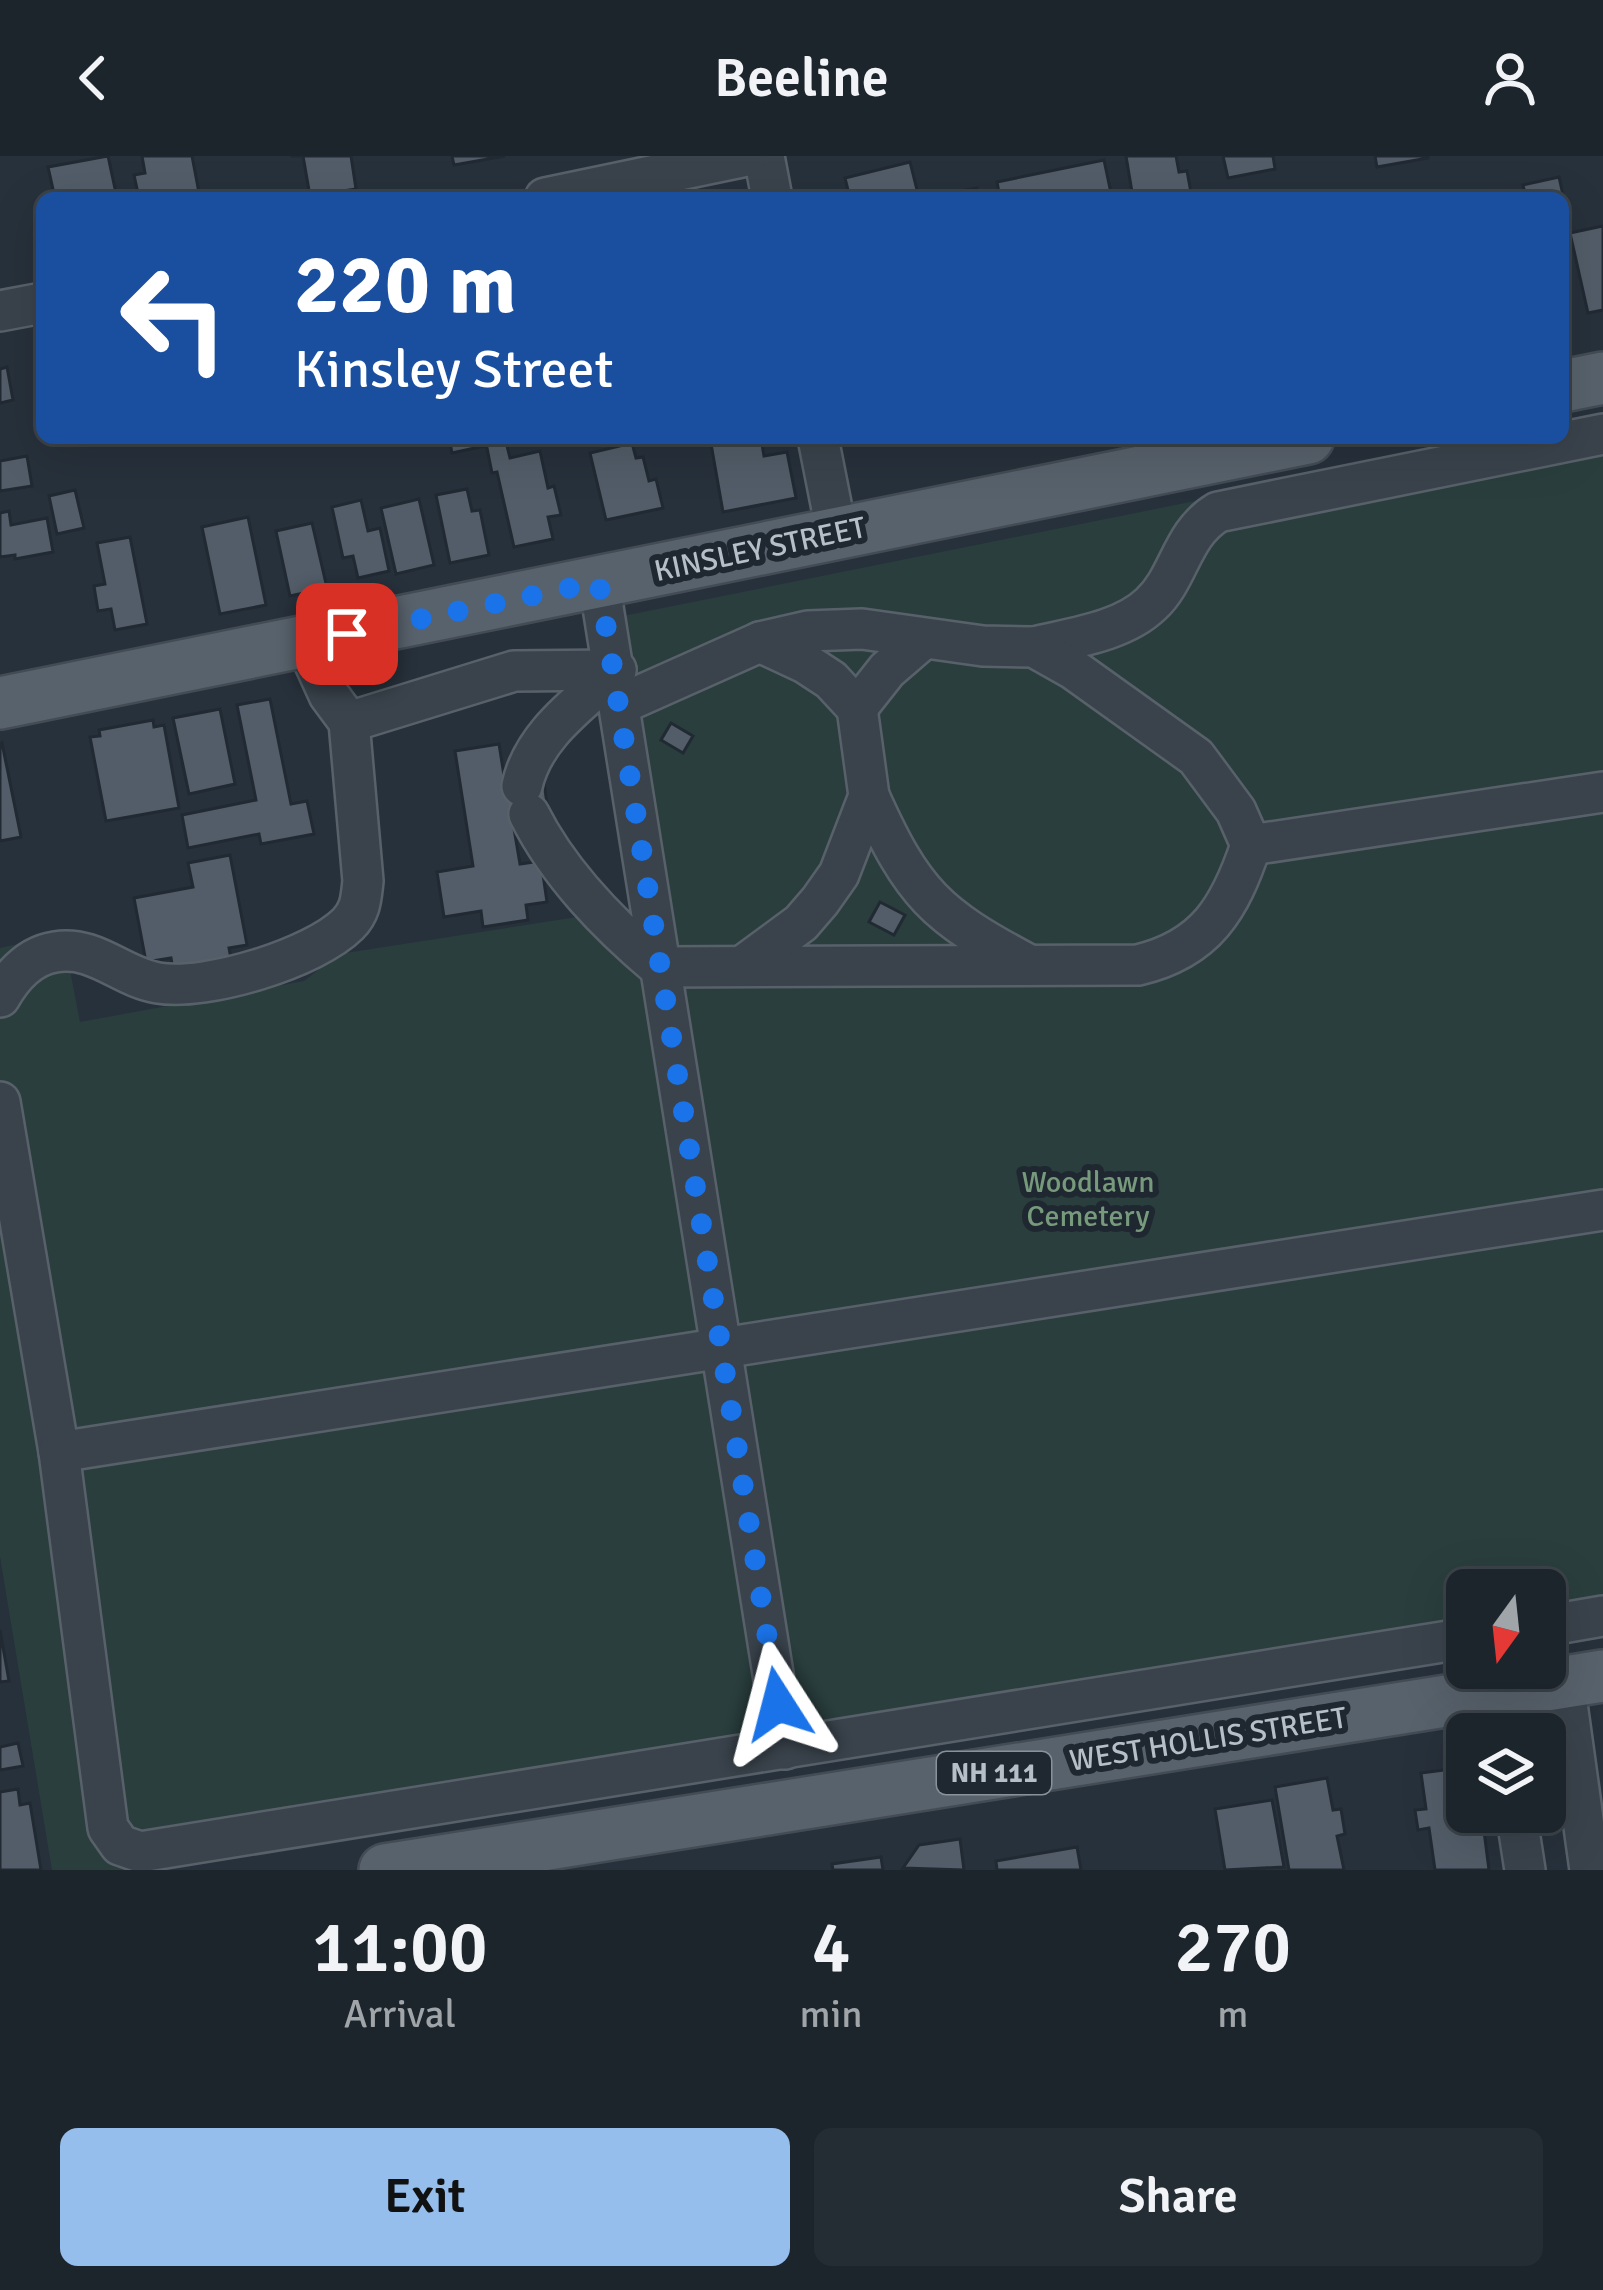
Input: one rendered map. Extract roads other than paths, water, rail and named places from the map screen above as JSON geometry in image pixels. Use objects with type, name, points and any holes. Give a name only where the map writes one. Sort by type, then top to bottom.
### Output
[{"type":"main road","points":[[1569,385],[1603,378]]},
{"type":"main road","name":"KINSLEY STREET","points":[[0,703],[1279,444]]},
{"type":"main road","name":"WEST HOLLIS STREET","points":[[1502,1713],[1583,1679]]},
{"type":"main road","name":"WEST HOLLIS STREET","points":[[386,1870],[1446,1721]]},
{"type":"street","points":[[574,192],[747,156]]},
{"type":"street","points":[[764,156],[771,192]]},
{"type":"street","points":[[0,311],[36,304]]},
{"type":"street","points":[[1569,441],[1603,434]]},
{"type":"street","points":[[819,444],[837,534]]},
{"type":"street","points":[[1034,647],[1073,669],[1196,758],[1236,811],[1251,845],[1236,891],[1222,912],[1207,930],[1168,958],[1138,965],[1035,967],[658,967],[618,933],[563,868],[526,800],[532,755],[548,733],[618,687],[808,631],[1034,647],[1098,632],[1151,604],[1199,524],[1218,512],[1554,444]]},
{"type":"street","points":[[599,582],[785,1749]]},
{"type":"street","points":[[856,709],[887,670],[923,639]]},
{"type":"street","points":[[0,998],[25,965],[50,952],[78,950],[153,982],[178,985],[247,975],[283,962],[347,925],[361,906],[363,881],[349,722],[329,695],[305,642]]},
{"type":"street","points":[[760,642],[818,671],[856,709],[869,796],[912,879],[966,932],[1035,967]]},
{"type":"street","points":[[349,722],[514,671],[618,687]]},
{"type":"street","points":[[1251,845],[1603,792]]},
{"type":"street","points":[[744,965],[801,923],[839,874],[869,796]]},
{"type":"street","points":[[839,874],[870,872],[912,879]]},
{"type":"street","points":[[0,1102],[59,1452],[108,1828],[120,1845],[140,1852],[1446,1641]]},
{"type":"street","points":[[59,1452],[1603,1210]]},
{"type":"street","points":[[1566,1622],[1603,1616]]},
{"type":"street","points":[[1583,1679],[1590,1870]]},
{"type":"street","points":[[1519,1833],[1525,1870]]},
{"type":"park label","name":"Woodlawn Cemetery","points":[[1088,1199]]}]
